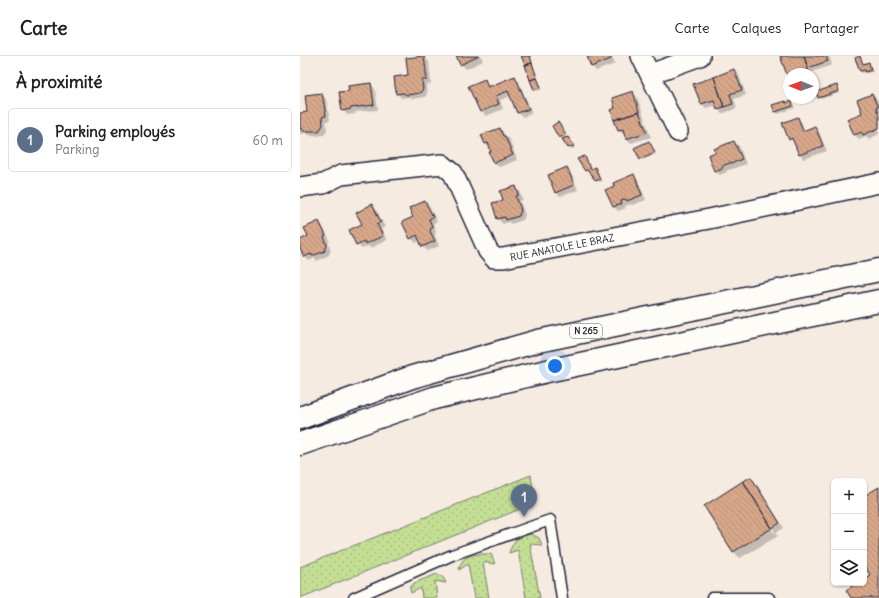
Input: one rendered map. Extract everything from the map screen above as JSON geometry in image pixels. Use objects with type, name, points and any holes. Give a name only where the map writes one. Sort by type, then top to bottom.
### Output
[{"type":"highway","name":"N 265","points":[[300,418],[412,377],[538,341],[879,270]]},
{"type":"highway","points":[[300,444],[434,398],[555,369],[879,301]]},
{"type":"street","points":[[641,56],[678,132]]},
{"type":"street","points":[[650,74],[700,56]]},
{"type":"street","name":"RUE ANATOLE LE BRAZ","points":[[300,187],[323,184],[341,175],[442,164],[453,173],[488,252],[494,258],[503,258],[709,219],[879,183]]},
{"type":"lane","points":[[354,598],[452,555],[550,520],[562,598]]},
{"type":"lane","points":[[712,598],[769,598]]},
{"type":"green space","points":[[531,475],[535,503],[300,598],[300,567]]},
{"type":"green space","points":[[531,534],[539,538],[542,545],[530,544],[540,598],[526,598],[518,550],[509,553],[514,542],[523,536]]},
{"type":"green space","points":[[479,554],[491,554],[495,564],[483,562],[489,598],[474,598],[468,564],[459,570],[463,560]]},
{"type":"green space","points":[[437,574],[443,577],[446,583],[435,581],[437,598],[422,598],[421,588],[411,593],[410,588],[414,583]]},
{"type":"building","points":[[424,56],[427,80],[422,80],[423,89],[420,93],[407,95],[403,93],[396,94],[394,77],[408,75],[406,58]]},
{"type":"building","points":[[456,56],[479,56],[460,65]]},
{"type":"building","points":[[521,56],[530,56],[532,63],[525,65]]},
{"type":"building","points":[[587,56],[610,56],[611,59],[591,67]]},
{"type":"building","points":[[780,56],[804,56],[808,68],[784,68]]},
{"type":"building","points":[[804,56],[826,56],[828,61],[808,68]]},
{"type":"building","points":[[860,56],[863,64],[869,62],[871,70],[866,72],[865,70],[860,71],[855,58]]},
{"type":"building","points":[[532,63],[537,78],[530,80],[525,65]]},
{"type":"building","points":[[734,69],[742,90],[730,94],[733,104],[724,107],[714,77]]},
{"type":"building","points":[[515,76],[529,109],[517,113],[508,91],[496,96],[499,104],[480,112],[468,86],[485,79],[488,87]]},
{"type":"building","points":[[714,77],[724,107],[717,109],[714,100],[701,104],[693,84]]},
{"type":"building","points":[[537,78],[541,87],[534,90],[530,80]]},
{"type":"building","points":[[371,83],[374,105],[351,108],[342,111],[339,92],[349,91],[348,86]]},
{"type":"building","points":[[837,85],[839,91],[819,98],[819,91]]},
{"type":"building","points":[[633,91],[639,112],[614,120],[611,110],[615,108],[612,98]]},
{"type":"building","points":[[322,93],[326,116],[322,117],[323,125],[319,131],[302,131],[302,128],[300,129],[300,113],[307,112],[305,95]]},
{"type":"building","points":[[872,94],[878,107],[876,108],[879,116],[879,128],[863,135],[862,132],[854,135],[847,119],[862,113],[857,100]]},
{"type":"building","points":[[783,102],[783,104],[793,104],[793,106],[775,112],[772,105]]},
{"type":"building","points":[[639,112],[647,132],[626,139],[623,129],[618,130],[614,120]]},
{"type":"building","points":[[798,117],[803,131],[815,126],[823,146],[799,155],[792,138],[789,140],[782,123]]},
{"type":"building","points":[[558,122],[566,134],[559,138],[552,126]]},
{"type":"building","points":[[500,128],[513,155],[494,163],[489,152],[491,152],[488,143],[485,144],[481,135]]},
{"type":"building","points":[[568,137],[574,146],[568,148],[562,139]]},
{"type":"building","points":[[649,141],[655,152],[640,159],[634,148]]},
{"type":"building","points":[[734,141],[742,159],[722,166],[723,168],[714,171],[708,155],[716,152],[714,149]]},
{"type":"building","points":[[585,156],[590,169],[595,167],[600,179],[596,181],[587,170],[585,171],[577,159]]},
{"type":"building","points":[[567,167],[574,185],[555,193],[548,175]]},
{"type":"building","points":[[634,174],[642,195],[627,201],[626,199],[621,201],[622,204],[613,207],[605,190],[614,186],[613,183]]},
{"type":"building","points":[[516,186],[519,195],[516,196],[521,210],[519,216],[506,220],[505,217],[497,219],[492,203],[503,200],[500,191]]},
{"type":"building","points":[[425,201],[433,217],[429,219],[432,226],[430,231],[435,241],[422,247],[417,235],[410,239],[402,222],[413,217],[409,208]]},
{"type":"building","points":[[372,204],[381,222],[377,224],[383,236],[365,244],[364,241],[356,245],[349,230],[362,224],[356,213]]},
{"type":"building","points":[[319,221],[326,236],[324,237],[327,245],[325,251],[312,256],[311,254],[304,257],[300,249],[300,240],[308,236],[304,228]]},
{"type":"building","points":[[751,477],[780,523],[772,528],[743,481]]},
{"type":"building","points":[[743,481],[772,528],[733,552],[704,506]]},
{"type":"building","points":[[879,487],[879,598],[851,598],[846,590],[852,586],[867,586],[867,577],[870,575],[867,570],[867,494]]},
{"type":"place","name":"Parking employés","points":[[524,517]]}]
